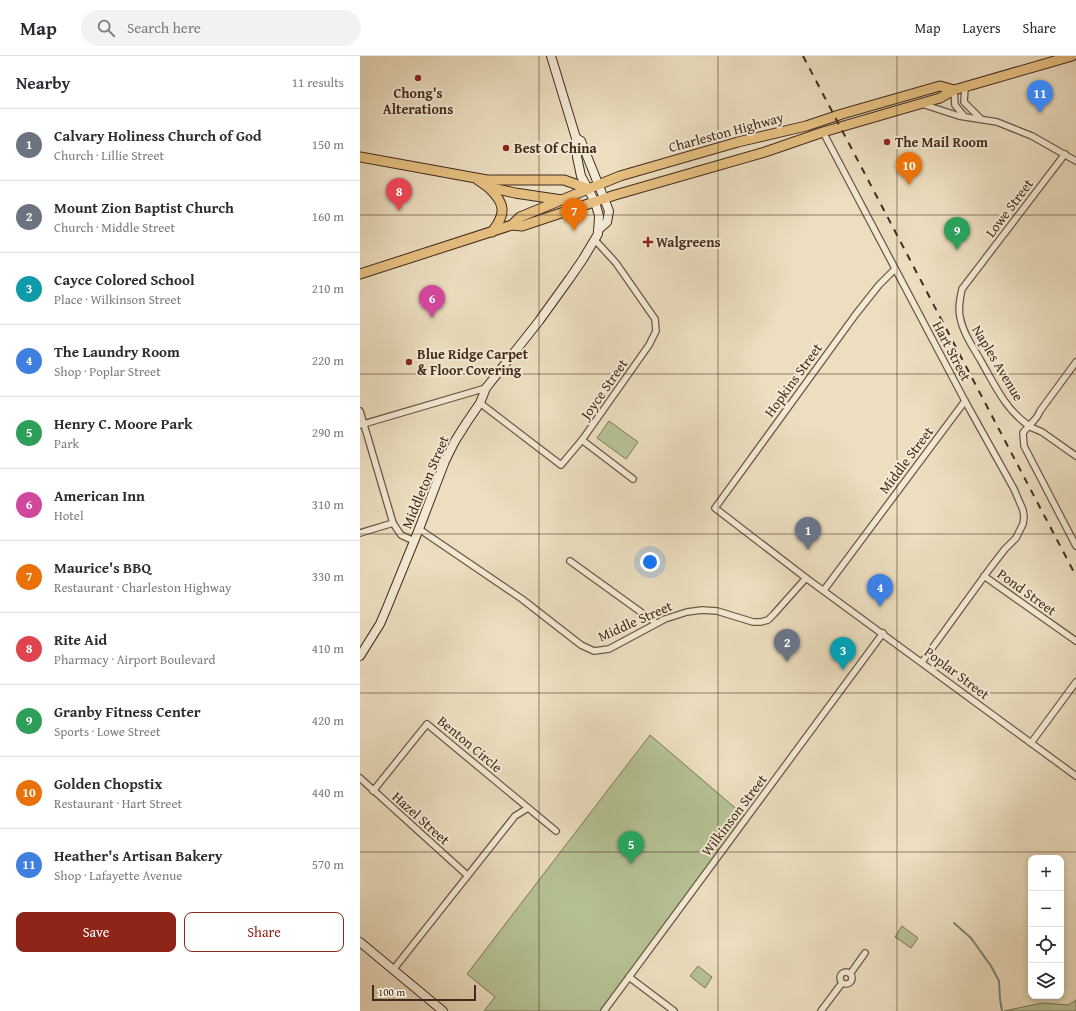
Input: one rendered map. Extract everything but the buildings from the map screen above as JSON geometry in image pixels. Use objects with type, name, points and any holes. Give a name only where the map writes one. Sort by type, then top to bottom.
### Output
[{"type":"main road","name":"Charleston Highway","points":[[360,274],[512,225],[522,226],[599,200],[765,152],[823,132],[940,98],[954,90],[1072,56]]},
{"type":"main road","name":"Charleston Highway","points":[[512,225],[520,217],[564,200],[587,186],[599,185],[628,174],[738,142],[806,126],[842,114],[940,86],[954,90]]},
{"type":"main road","points":[[360,157],[487,180],[564,180],[587,186]]},
{"type":"main road","points":[[476,178],[488,187],[497,196],[502,204],[500,222],[492,232]]},
{"type":"main road","points":[[488,187],[515,193],[564,200],[599,200]]},
{"type":"street","points":[[551,56],[576,138]]},
{"type":"street","points":[[965,88],[964,102],[980,118]]},
{"type":"street","points":[[954,90],[955,105],[964,116]]},
{"type":"street","points":[[920,104],[964,116],[997,122],[1032,136],[1076,161]]},
{"type":"street","name":"Hart Street","points":[[823,132],[1020,502],[1024,517],[1020,532],[984,576]]},
{"type":"street","name":"Middleton Street","points":[[576,138],[581,141],[594,176],[599,185],[599,200]]},
{"type":"street","name":"Middleton Street","points":[[360,656],[380,624],[445,461],[467,422],[480,403],[486,388],[539,322],[595,240],[598,230],[607,222],[609,211],[587,186],[581,176],[576,157],[576,138]]},
{"type":"street","name":"Lowe Street","points":[[972,276],[1065,154]]},
{"type":"street","name":"Joyce Street","points":[[480,403],[561,465],[582,440],[649,345],[656,331],[655,319],[651,313],[616,263],[595,240]]},
{"type":"street","name":"Hopkins Street","points":[[715,508],[856,314],[895,269]]},
{"type":"street","name":"Naples Avenue","points":[[972,276],[962,289],[959,302],[962,324],[968,338],[1002,398],[1017,416],[1028,426],[1042,432],[1076,456]]},
{"type":"street","points":[[1076,362],[1040,411],[1038,418],[1028,426],[1023,433],[1024,446],[1076,546]]},
{"type":"street","points":[[362,425],[486,388]]},
{"type":"street","name":"Middle Street","points":[[824,590],[965,401]]},
{"type":"street","points":[[360,411],[362,425],[393,523],[401,535],[414,541]]},
{"type":"street","points":[[582,440],[633,479]]},
{"type":"street","name":"Poplar Street","points":[[715,508],[806,578],[1076,776]]},
{"type":"street","points":[[360,533],[393,523]]},
{"type":"street","name":"Middle Street","points":[[419,529],[522,599],[575,641],[594,651],[610,649],[656,623],[672,616],[687,612],[710,610],[725,612],[753,622],[768,620],[806,578]]},
{"type":"street","points":[[570,560],[656,623]]},
{"type":"street","points":[[922,662],[984,576]]},
{"type":"street","name":"Pond Street","points":[[984,576],[1076,641]]},
{"type":"street","name":"Wilkinson Street","points":[[606,1010],[883,634]]},
{"type":"street","points":[[1031,743],[1076,682]]},
{"type":"street","name":"Benton Circle","points":[[373,791],[427,724],[556,831]]},
{"type":"street","name":"Hazel Street","points":[[360,778],[467,875]]},
{"type":"street","points":[[393,970],[515,816],[528,808]]},
{"type":"street","points":[[360,942],[443,1011]]},
{"type":"street","points":[[821,1011],[842,983],[846,984],[850,982],[852,979],[850,974],[865,953]]},
{"type":"street","points":[[629,977],[674,1011]]},
{"type":"green space","points":[[609,421],[638,442],[626,459],[597,438]]},
{"type":"green space","points":[[650,735],[747,818],[604,1011],[484,1011],[495,997],[467,974]]},
{"type":"green space","points":[[902,926],[918,938],[911,948],[895,937]]},
{"type":"green space","points":[[698,966],[712,977],[705,988],[690,976]]},
{"type":"green space","points":[[1076,1000],[1076,1011],[1004,1011],[1042,1003],[1068,1005]]},
{"type":"waterway","points":[[954,923],[971,938],[991,966],[999,981],[1002,1011]]},
{"type":"railway","points":[[803,56],[1076,576]]},
{"type":"place","name":"Chong's Alterations","points":[[418,78]]},
{"type":"place","name":"Heather's Artisan Bakery","points":[[1040,113]]},
{"type":"place","name":"The Mail Room","points":[[887,142]]},
{"type":"place","name":"Best Of China","points":[[506,148]]},
{"type":"place","name":"Golden Chopstix","points":[[909,185]]},
{"type":"place","name":"Rite Aid","points":[[399,211]]},
{"type":"place","name":"Maurice's BBQ","points":[[574,231]]},
{"type":"place","name":"Walgreens","points":[[648,242]]},
{"type":"place","name":"Granby Fitness Center","points":[[957,250]]},
{"type":"place","name":"American Inn","points":[[432,318]]},
{"type":"place","name":"Blue Ridge Carpet & Floor Covering","points":[[409,362]]},
{"type":"place","name":"Calvary Holiness Church of God","points":[[808,550]]},
{"type":"place","name":"The Laundry Room","points":[[880,607]]},
{"type":"place","name":"Mount Zion Baptist Church","points":[[787,662]]},
{"type":"place","name":"Cayce Colored School","points":[[843,670]]},
{"type":"place","name":"Henry C. Moore Park","points":[[631,864]]}]
